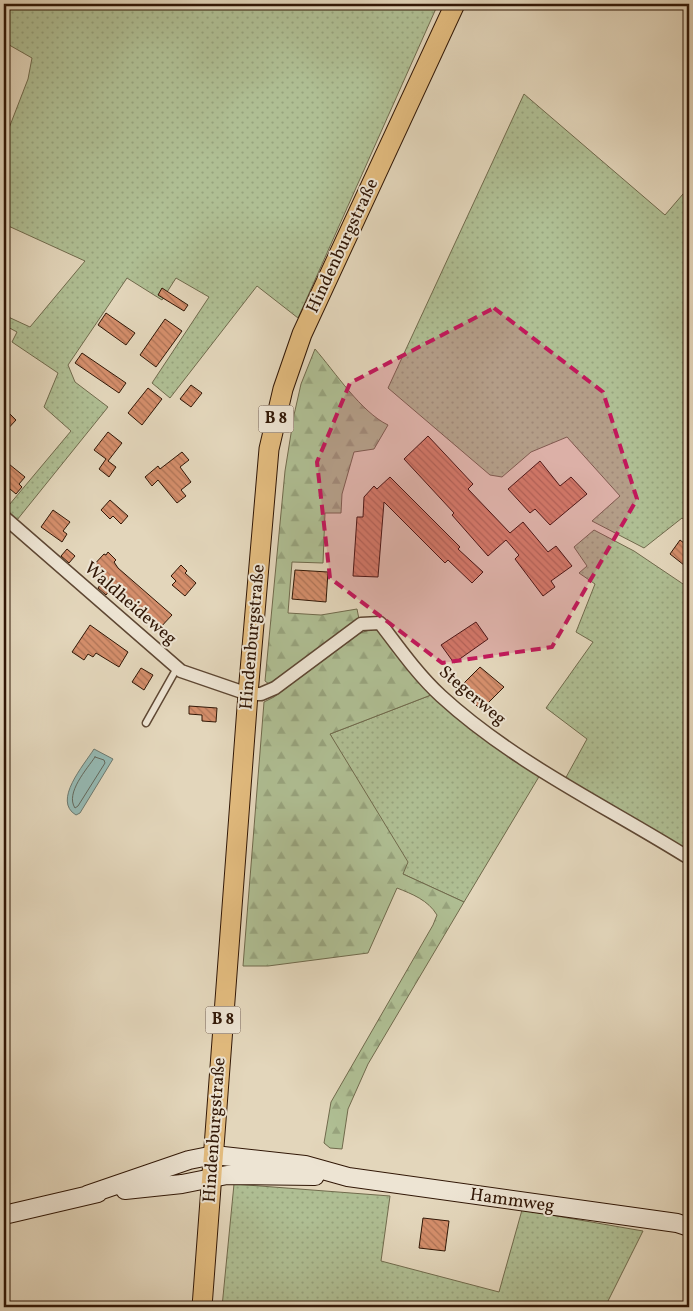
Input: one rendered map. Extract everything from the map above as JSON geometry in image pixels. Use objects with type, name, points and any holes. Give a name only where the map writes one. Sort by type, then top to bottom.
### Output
[{"type":"main road","name":"Hindenburgstraße","points":[[202,1307],[248,694],[269,449],[283,389],[302,334],[455,4]]},
{"type":"main road","name":"Hammweg","points":[[4,1215],[87,1195],[189,1160],[212,1172],[227,1175],[346,1176]]},
{"type":"main road","name":"Hammweg","points":[[87,1195],[182,1184],[212,1172],[305,1165],[346,1176],[685,1224]]},
{"type":"street","name":"Waldheideweg","points":[[4,517],[178,668],[248,694]]},
{"type":"street","name":"Stegerweg","points":[[248,694],[261,694],[275,688],[362,624],[380,623],[420,674],[436,691],[496,740],[548,774],[689,858]]},
{"type":"lane","points":[[146,723],[178,668]]},
{"type":"highlighted area","points":[[494,308],[603,392],[637,499],[552,647],[442,663],[330,578],[317,462],[350,383]]},
{"type":"green space","points":[[4,4],[438,4],[298,318],[257,286],[170,398],[152,383],[209,297],[176,278],[162,300],[127,278],[68,365],[75,382],[108,407],[17,520],[4,511],[71,431],[44,407],[58,373],[12,342],[17,332],[4,325],[4,315],[30,327],[85,261],[4,224],[4,141],[28,79],[32,58],[4,42]]},
{"type":"green space","points":[[524,94],[665,215],[689,187],[689,523],[682,518],[644,548],[592,521],[620,496],[567,437],[531,452],[502,477],[490,475],[388,388]]},
{"type":"green space","points":[[315,349],[358,401],[378,419],[388,425],[374,449],[354,452],[342,494],[341,513],[325,513],[323,563],[292,562],[288,613],[321,615],[357,609],[359,619],[269,684],[265,681],[285,471],[301,384]]},
{"type":"green space","points":[[594,530],[634,551],[689,588],[689,853],[564,781],[587,739],[546,708],[593,642],[576,632],[595,584],[579,573],[587,566],[574,547]]},
{"type":"green space","points":[[373,629],[381,632],[431,695],[330,734],[408,862],[403,874],[464,902],[368,1064],[348,1109],[342,1149],[330,1148],[324,1143],[331,1102],[437,915],[424,901],[397,888],[368,953],[268,966],[243,966],[264,702],[274,697],[360,633]]},
{"type":"green space","points":[[431,695],[540,775],[464,902],[403,874],[330,734]]},
{"type":"green space","points":[[234,1184],[390,1196],[381,1261],[499,1292],[522,1210],[643,1231],[605,1307],[222,1307]]},
{"type":"water","points":[[94,749],[113,759],[80,813],[76,815],[69,809],[67,801],[69,792],[72,783]]},
{"type":"building","points":[[162,288],[188,305],[184,311],[158,295]]},
{"type":"building","points":[[106,313],[135,333],[126,345],[98,325]]},
{"type":"building","points":[[165,319],[182,331],[156,367],[140,355]]},
{"type":"building","points":[[82,353],[126,383],[119,393],[75,363]]},
{"type":"building","points":[[191,385],[202,393],[191,407],[180,399]]},
{"type":"building","points":[[148,388],[162,399],[142,425],[128,413]]},
{"type":"building","points":[[4,408],[16,420],[4,433]]},
{"type":"building","points":[[108,432],[122,443],[108,461],[116,467],[109,477],[99,469],[106,459],[94,450]]},
{"type":"building","points":[[428,436],[473,484],[468,489],[510,533],[523,522],[548,552],[556,546],[572,566],[551,581],[555,587],[543,596],[515,559],[519,555],[506,540],[488,556],[452,515],[454,513],[404,459]]},
{"type":"building","points":[[182,452],[189,460],[180,467],[191,482],[181,490],[186,496],[177,503],[158,480],[152,486],[145,477],[158,466],[160,469]]},
{"type":"building","points":[[4,460],[25,477],[19,484],[22,487],[16,494],[4,484]]},
{"type":"building","points":[[540,461],[560,486],[571,477],[587,494],[550,525],[535,509],[530,513],[508,489]]},
{"type":"building","points":[[390,477],[460,547],[458,549],[483,572],[472,583],[448,560],[445,563],[384,502],[378,577],[353,576],[357,517],[363,517],[364,497],[374,486],[377,489]]},
{"type":"building","points":[[110,500],[128,516],[121,524],[113,516],[110,519],[101,510]]},
{"type":"building","points":[[53,510],[70,522],[63,531],[67,534],[62,542],[41,527]]},
{"type":"building","points":[[680,540],[689,547],[689,569],[670,554]]},
{"type":"building","points":[[67,549],[75,556],[69,563],[61,556]]},
{"type":"building","points":[[108,552],[116,560],[114,562],[118,568],[172,615],[159,629],[129,601],[126,605],[110,590],[106,595],[98,588],[103,581],[90,569]]},
{"type":"building","points":[[181,565],[187,571],[185,573],[196,583],[185,596],[172,585],[176,581],[171,576]]},
{"type":"building","points":[[295,570],[328,572],[326,602],[292,599]]},
{"type":"building","points":[[476,622],[488,639],[454,663],[441,645]]},
{"type":"building","points":[[90,625],[128,652],[119,667],[96,653],[93,657],[88,654],[84,660],[72,652]]},
{"type":"building","points":[[480,667],[504,687],[481,710],[459,688]]},
{"type":"building","points":[[141,668],[153,675],[144,690],[132,682]]},
{"type":"building","points":[[189,706],[217,708],[216,722],[202,721],[202,715],[189,714]]},
{"type":"building","points":[[423,1218],[449,1221],[445,1251],[419,1248]]}]
